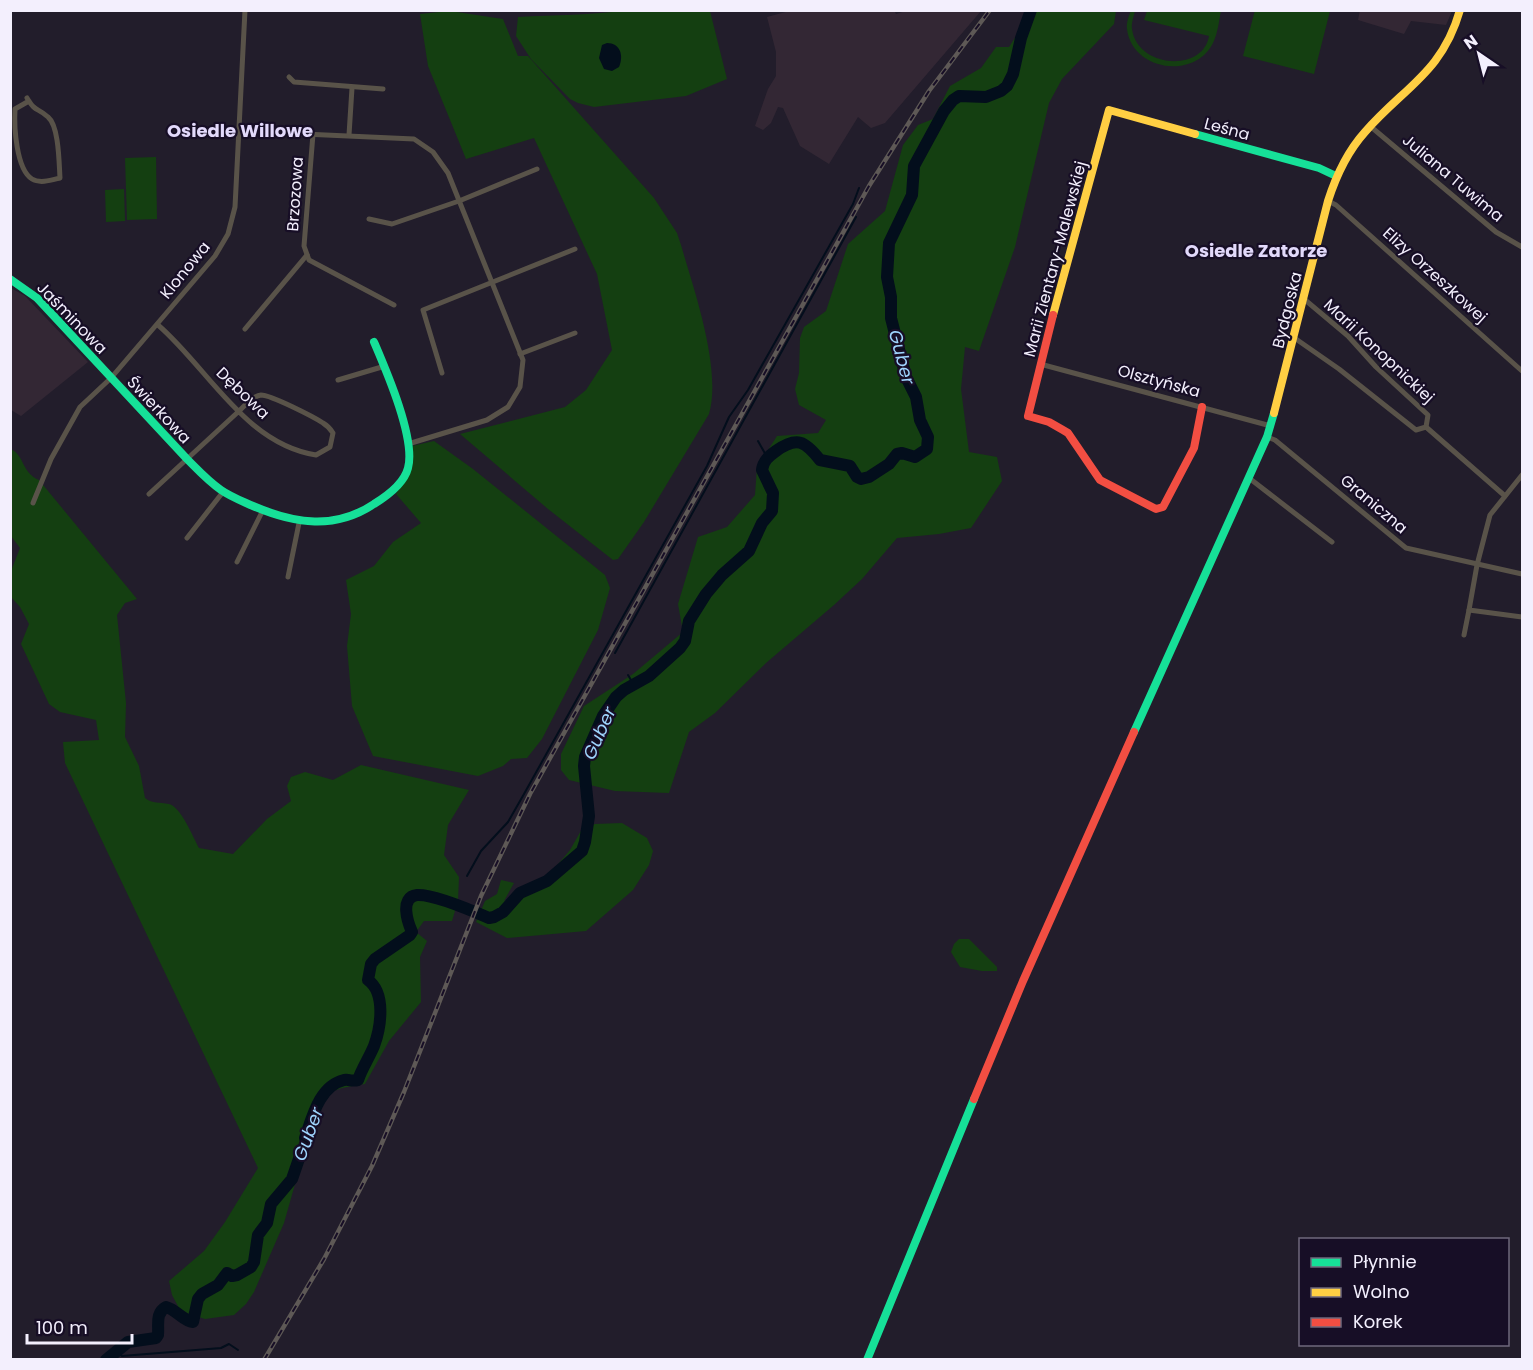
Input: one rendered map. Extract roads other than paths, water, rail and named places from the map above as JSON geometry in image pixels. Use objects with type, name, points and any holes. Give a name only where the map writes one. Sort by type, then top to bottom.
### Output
[{"type":"main road","name":"Bydgoska","points":[[867,1359],[1023,981],[1267,437],[1336,176],[1357,141],[1370,126],[1437,62],[1455,32],[1460,10]]},
{"type":"main road","name":"Leśna","points":[[1110,110],[1318,168],[1336,176]]},
{"type":"main road","name":"Marii Zientary-Malewskiej","points":[[1110,110],[1040,364],[1028,416],[1061,427],[1100,480],[1156,509],[1163,507],[1194,448],[1202,406]]},
{"type":"main road","name":"Jaśminowa","points":[[10,279],[37,298],[111,378]]},
{"type":"main road","points":[[374,342],[385,366],[408,444]]},
{"type":"main road","name":"Świerkowa","points":[[111,378],[187,459],[223,492],[299,523],[333,523],[366,510],[393,492],[408,467],[408,444]]},
{"type":"street","name":"Klonowa","points":[[33,503],[51,459],[80,407],[111,378],[158,325],[215,256],[228,234],[235,207],[244,10]]},
{"type":"street","points":[[289,77],[294,82],[383,89]]},
{"type":"street","points":[[349,135],[352,88]]},
{"type":"street","points":[[28,99],[34,109],[48,117],[53,124],[60,178],[40,181],[29,177],[25,171],[18,151],[15,109],[28,99]]},
{"type":"street","name":"Juliana Tuwima","points":[[1370,126],[1496,232],[1522,247]]},
{"type":"street","points":[[238,131],[414,139],[433,152],[448,173],[523,360],[520,387],[508,407],[487,420],[408,444]]},
{"type":"street","name":"Brzozowa","points":[[313,134],[304,246],[309,260],[394,305]]},
{"type":"street","points":[[369,219],[392,224],[459,201],[537,169]]},
{"type":"street","name":"Elizy Orzeszkowej","points":[[1328,201],[1336,205],[1522,371]]},
{"type":"street","points":[[442,373],[423,310],[575,249]]},
{"type":"street","name":"Brzozowa","points":[[245,330],[307,255]]},
{"type":"street","name":"Marii Konopnickiej","points":[[1304,299],[1348,336],[1376,368],[1428,416],[1426,427]]},
{"type":"street","name":"Dębowa","points":[[158,325],[238,412],[276,441],[296,451],[316,454],[330,447],[333,433],[325,423],[264,395],[258,396]]},
{"type":"street","points":[[520,354],[575,333]]},
{"type":"street","name":"Marii Konopnickiej","points":[[1293,337],[1339,369],[1416,430],[1426,427]]},
{"type":"street","name":"Olsztyńska","points":[[1040,364],[1270,426]]},
{"type":"street","points":[[338,380],[385,366]]},
{"type":"street","name":"Świerkowa","points":[[149,494],[253,398],[258,396]]},
{"type":"street","name":"Marii Konopnickiej","points":[[1426,427],[1505,496]]},
{"type":"street","name":"Graniczna","points":[[1267,437],[1275,440],[1406,548],[1522,574]]},
{"type":"street","points":[[1464,635],[1477,565],[1490,515],[1522,476]]},
{"type":"street","points":[[1250,478],[1332,542]]},
{"type":"street","points":[[187,538],[223,492]]},
{"type":"street","points":[[237,562],[263,510]]},
{"type":"street","points":[[288,577],[299,523]]},
{"type":"street","points":[[1469,610],[1522,617]]},
{"type":"water","points":[[607,43],[618,47],[621,54],[619,67],[612,71],[604,69],[599,58],[602,45]]},
{"type":"waterway","name":"Guber","points":[[106,1360],[128,1342],[156,1338],[160,1312],[166,1307],[193,1322],[198,1299],[202,1294],[218,1285],[227,1273],[232,1276],[237,1275],[251,1267],[254,1262],[258,1235],[267,1223],[271,1204],[292,1179],[302,1150],[307,1143],[305,1138],[318,1104],[335,1083],[344,1080],[358,1080],[374,1046],[379,1030],[380,1002],[378,993],[368,980],[371,964],[412,932],[406,911],[408,900],[417,895],[424,895],[453,903],[489,918],[494,917],[503,912],[520,893],[547,881],[582,851],[589,816],[585,757],[603,716],[616,697],[649,676],[680,648],[685,641],[689,621],[706,594],[722,575],[749,551],[762,523],[772,511],[773,493],[762,470],[767,459],[783,446],[795,442],[800,443],[810,448],[820,460],[850,466],[861,479],[869,477],[889,464],[897,454],[902,453],[915,457],[927,449],[928,437],[920,420],[916,397],[906,377],[891,318],[891,297],[887,277],[889,243],[912,195],[914,166],[944,111],[959,96],[986,97],[1007,86],[1013,74],[1021,38],[1031,10]]},
{"type":"waterway","points":[[467,876],[481,851],[508,822],[524,794],[707,466],[729,417],[748,390],[853,204],[859,188]]},
{"type":"waterway","points":[[615,653],[856,217]]},
{"type":"waterway","points":[[758,441],[767,457]]},
{"type":"waterway","points":[[628,675],[634,685]]},
{"type":"waterway","points":[[117,1351],[122,1356],[221,1348],[229,1344],[238,1350]]},
{"type":"railway","points":[[264,1360],[324,1259],[372,1166],[404,1092],[481,896],[530,794],[869,186],[929,91],[990,10]]},
{"type":"district","name":"Osiedle Willowe","points":[[240,130]]},
{"type":"district","name":"Osiedle Zatorze","points":[[1256,250]]}]
